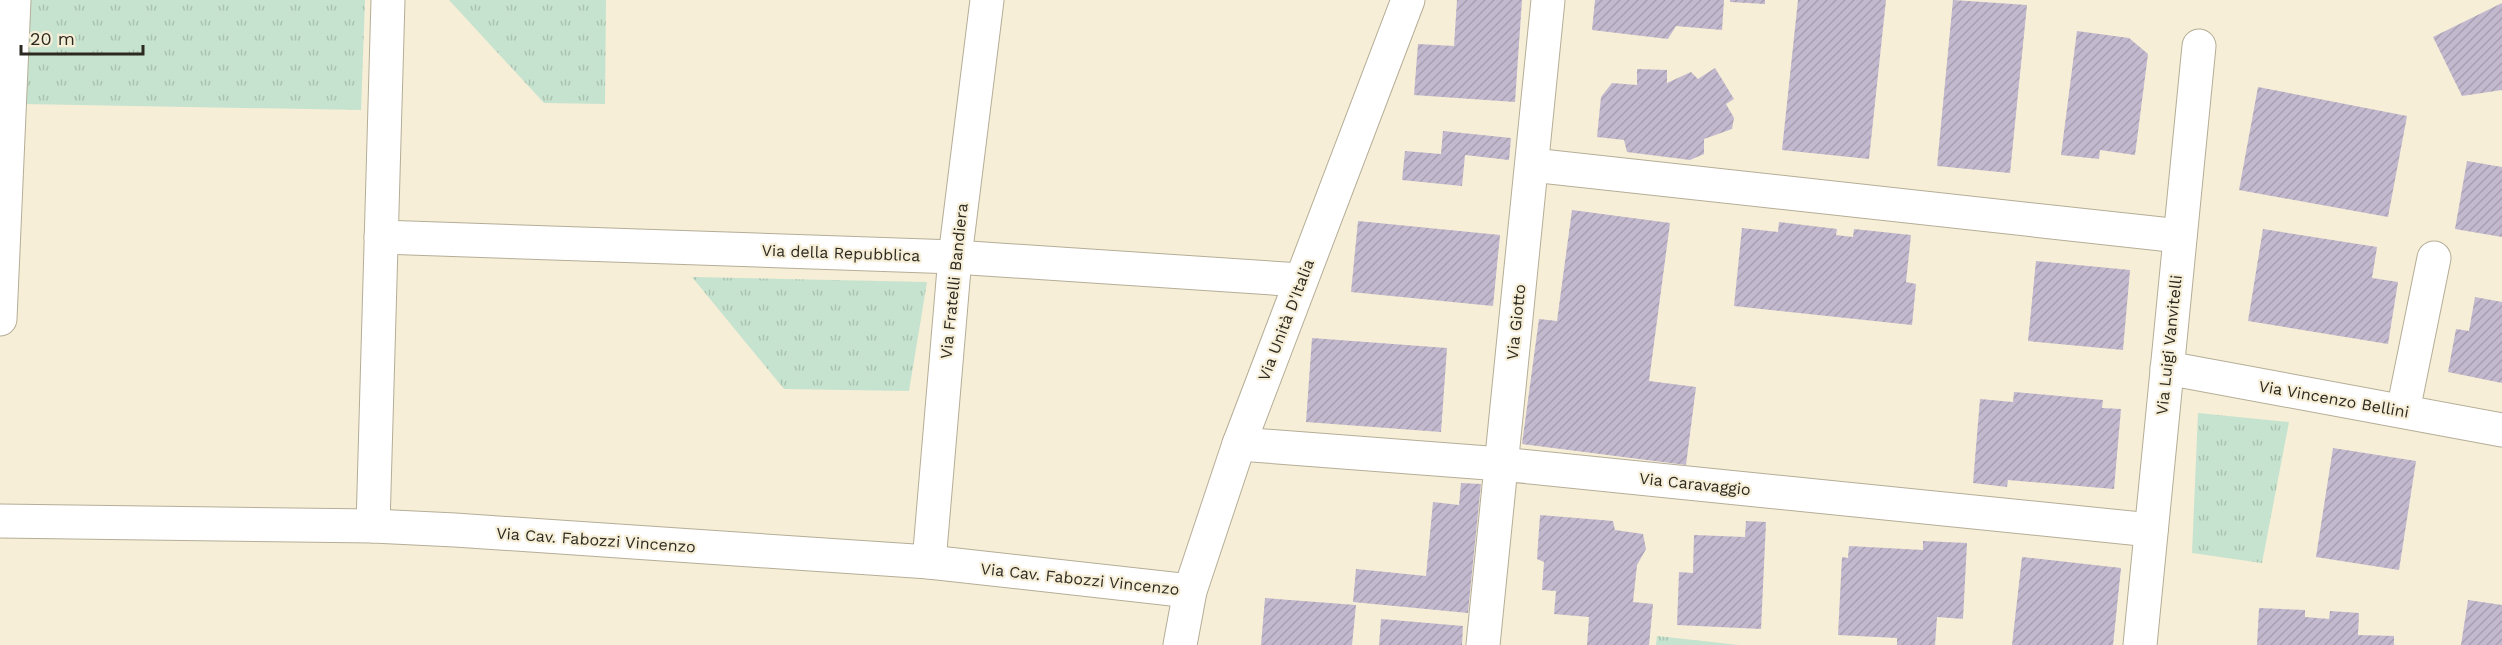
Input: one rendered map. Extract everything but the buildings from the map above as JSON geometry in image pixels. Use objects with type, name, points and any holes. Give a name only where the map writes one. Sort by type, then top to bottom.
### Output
[{"type":"street","points":[[0,319],[14,0]]},
{"type":"street","points":[[373,526],[388,0]]},
{"type":"street","name":"Via Fratelli Bandiera","points":[[929,562],[955,257],[987,0]]},
{"type":"street","name":"Via Unità D'Italia","points":[[1180,645],[1190,591],[1239,444],[1408,0]]},
{"type":"street","name":"Via Giotto","points":[[1483,645],[1548,0]]},
{"type":"street","name":"Via Luigi Vanvitelli","points":[[2140,645],[2199,46]]},
{"type":"street","points":[[1532,165],[2180,236]]},
{"type":"street","name":"Via della Repubblica","points":[[381,237],[955,257],[1301,280]]},
{"type":"street","points":[[2403,411],[2434,258]]},
{"type":"street","name":"Via Vincenzo Bellini","points":[[2167,368],[2502,430]]},
{"type":"street","name":"Via Caravaggio","points":[[1239,444],[1502,464],[2151,531]]},
{"type":"street","name":"Via Cav. Fabozzi Vincenzo","points":[[0,521],[373,526],[929,562],[1190,591]]},
{"type":"green space","points":[[26,0],[365,0],[361,110],[24,104]]},
{"type":"green space","points":[[449,0],[606,0],[605,104],[544,103]]},
{"type":"green space","points":[[692,277],[927,282],[909,391],[784,389]]},
{"type":"green space","points":[[2198,413],[2289,422],[2262,563],[2192,553]]},
{"type":"green space","points":[[1657,636],[1739,645],[1656,645]]}]
